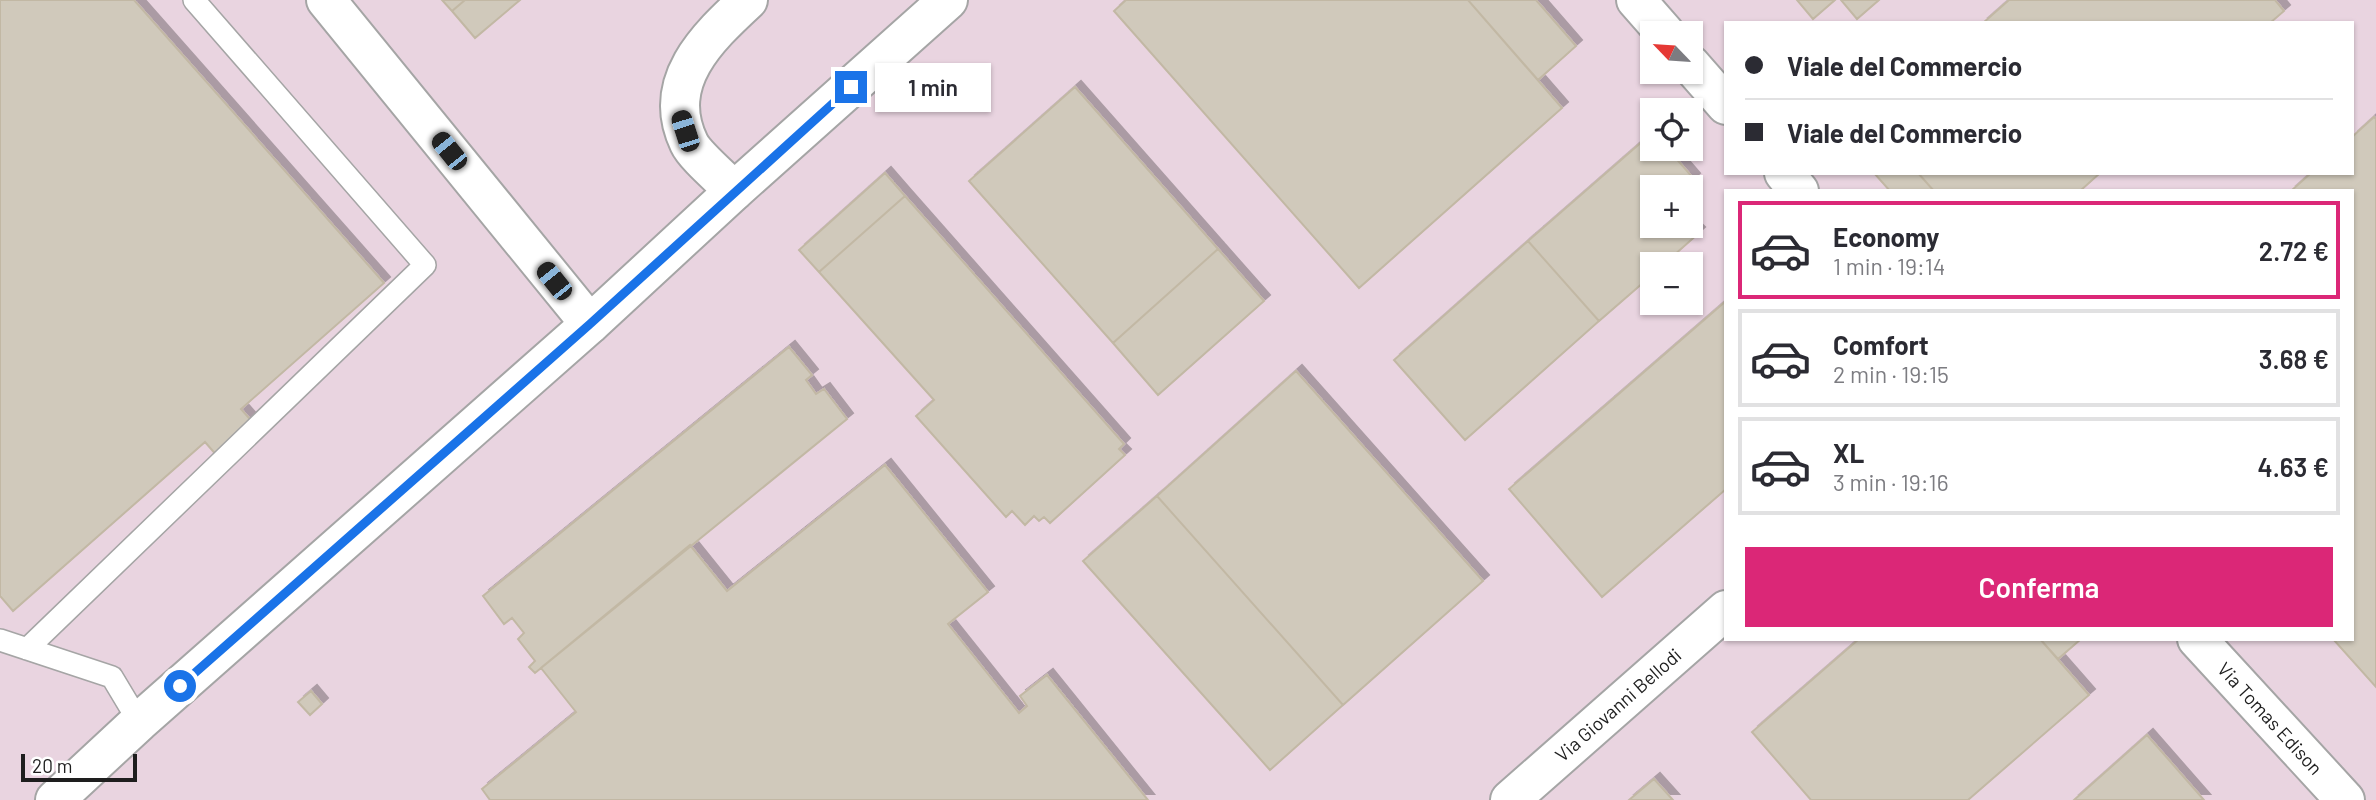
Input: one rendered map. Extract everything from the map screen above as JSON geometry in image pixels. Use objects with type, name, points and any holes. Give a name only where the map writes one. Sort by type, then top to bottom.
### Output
[{"type":"street","points":[[326,0],[590,324]]},
{"type":"street","points":[[734,191],[690,145],[681,117],[680,91],[692,61],[711,34],[748,0]]},
{"type":"street","points":[[55,800],[139,722],[590,324],[948,0]]},
{"type":"street","points":[[1636,0],[1654,21]]},
{"type":"street","points":[[1703,79],[1724,103]]},
{"type":"street","points":[[1786,175],[1797,189]]},
{"type":"street","name":"Via Giovanni Bellodi","points":[[1510,800],[1724,612]]},
{"type":"street","name":"Via Tomas Edison","points":[[2199,641],[2345,800]]},
{"type":"lane","points":[[27,649],[425,265],[194,0]]},
{"type":"lane","points":[[0,640],[112,677],[139,722]]},
{"type":"shaded area","points":[[0,0],[2376,0],[2376,800],[0,800]]},
{"type":"building","points":[[0,0],[134,0],[384,283],[241,409],[256,426],[219,458],[205,442],[13,611],[0,596]]},
{"type":"building","points":[[442,0],[465,0],[452,11]]},
{"type":"building","points":[[465,0],[520,0],[475,38],[452,11]]},
{"type":"building","points":[[1126,0],[1468,0],[1562,108],[1359,288],[1114,11]]},
{"type":"building","points":[[1468,0],[1536,0],[1576,46],[1538,80]]},
{"type":"building","points":[[1797,0],[1835,0],[1813,19]]},
{"type":"building","points":[[1841,0],[1879,0],[1857,19]]},
{"type":"building","points":[[2009,0],[2275,0],[2284,11],[2272,21],[1985,21]]},
{"type":"building","points":[[1075,87],[1218,249],[1113,343],[969,181]]},
{"type":"building","points":[[2374,117],[2376,119],[2376,687],[2335,641],[2354,641],[2354,189],[2293,189],[2309,175],[2354,175],[2354,135]]},
{"type":"building","points":[[1640,143],[1640,161],[1678,161],[1691,175],[1640,175],[1640,238],[1693,238],[1678,252],[1640,252],[1640,285],[1599,321],[1528,241]]},
{"type":"building","points":[[885,173],[905,196],[819,272],[799,250]]},
{"type":"building","points":[[1876,175],[1920,175],[1932,189],[1888,189]]},
{"type":"building","points":[[1920,175],[2098,175],[2082,189],[1932,189]]},
{"type":"building","points":[[905,196],[1124,444],[1119,449],[1125,455],[1050,523],[1044,517],[1039,521],[1034,516],[1025,525],[1012,511],[1006,517],[916,416],[934,400],[819,272]]},
{"type":"building","points":[[1528,241],[1599,321],[1465,440],[1394,360]]},
{"type":"building","points":[[1218,249],[1264,301],[1158,395],[1113,343]]},
{"type":"building","points":[[1724,303],[1724,491],[1602,597],[1509,489]]},
{"type":"building","points":[[789,347],[812,375],[806,380],[816,394],[824,389],[847,419],[535,673],[529,667],[535,661],[518,639],[524,633],[512,618],[504,624],[483,596]]},
{"type":"building","points":[[1296,371],[1483,581],[1343,705],[1157,496]]},
{"type":"building","points":[[885,465],[988,592],[948,624],[1019,713],[1027,706],[1020,696],[1047,675],[1148,800],[490,800],[482,789],[576,712],[541,668],[690,545],[727,591]]},
{"type":"building","points":[[1157,496],[1343,705],[1270,770],[1083,561]]},
{"type":"building","points":[[1857,641],[2042,641],[2089,695],[1968,800],[1811,800],[1752,732]]},
{"type":"building","points":[[2042,641],[2079,641],[2058,659]]},
{"type":"building","points":[[311,691],[322,704],[310,715],[298,702]]},
{"type":"building","points":[[2147,735],[2204,800],[2074,800]]},
{"type":"building","points":[[1654,779],[1673,800],[1629,800]]},
{"type":"route","points":[[180,686],[590,324],[851,87]]}]
